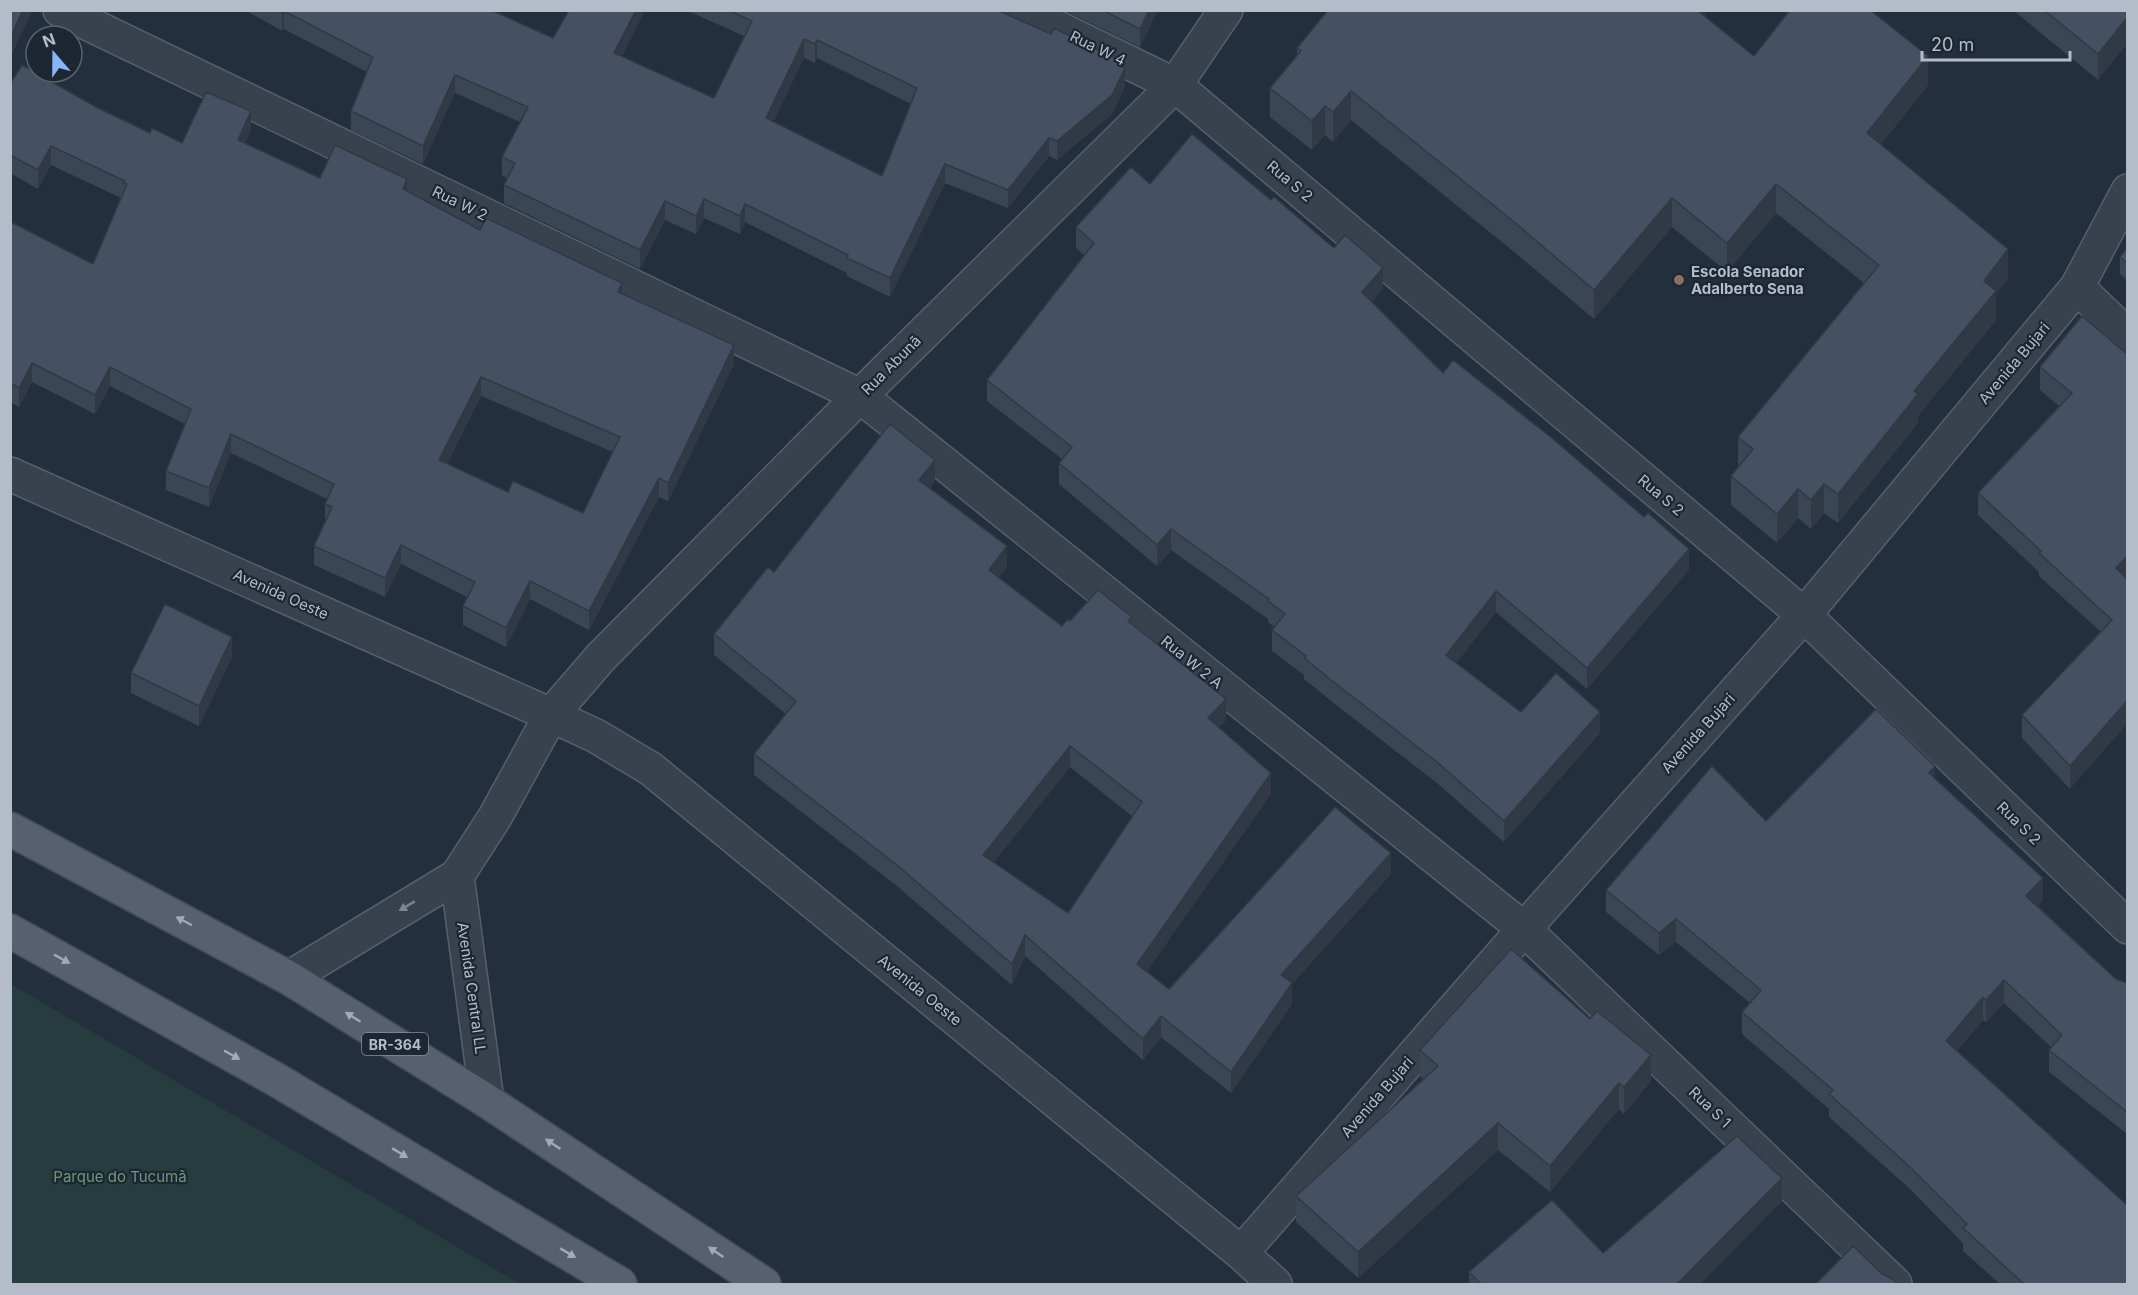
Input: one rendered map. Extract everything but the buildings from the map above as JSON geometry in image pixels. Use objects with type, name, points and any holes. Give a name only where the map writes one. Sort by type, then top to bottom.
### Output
[{"type":"main road","name":"BR-364","points":[[10,829],[289,978],[487,1101],[764,1284]]},
{"type":"main road","points":[[10,931],[275,1079],[620,1284]]},
{"type":"street","name":"Rua W 2","points":[[60,10],[860,396]]},
{"type":"street","name":"Rua W 4","points":[[1021,10],[1175,84]]},
{"type":"street","name":"Rua Abunã","points":[[551,715],[601,657],[1175,84],[1226,10]]},
{"type":"street","name":"Rua S 2","points":[[1175,84],[1803,615],[2127,927]]},
{"type":"street","name":"Avenida Bujari","points":[[1240,1253],[1524,928],[1803,615],[2077,287],[2127,190]]},
{"type":"street","points":[[2077,287],[2127,336]]},
{"type":"street","name":"Rua W 2 A","points":[[860,396],[1524,928]]},
{"type":"street","name":"Avenida Oeste","points":[[10,474],[551,715],[596,736],[651,769],[1275,1284]]},
{"type":"street","points":[[289,978],[457,876],[495,817],[551,715]]},
{"type":"street","name":"Avenida Central LL","points":[[457,876],[487,1101]]},
{"type":"street","name":"Rua S 1","points":[[1524,928],[1896,1284]]},
{"type":"green space","name":"Parque do Tucumã","points":[[11,984],[520,1284],[11,1284]]},
{"type":"place","name":"Escola Senador Adalberto Sena","points":[[1679,280]]}]
